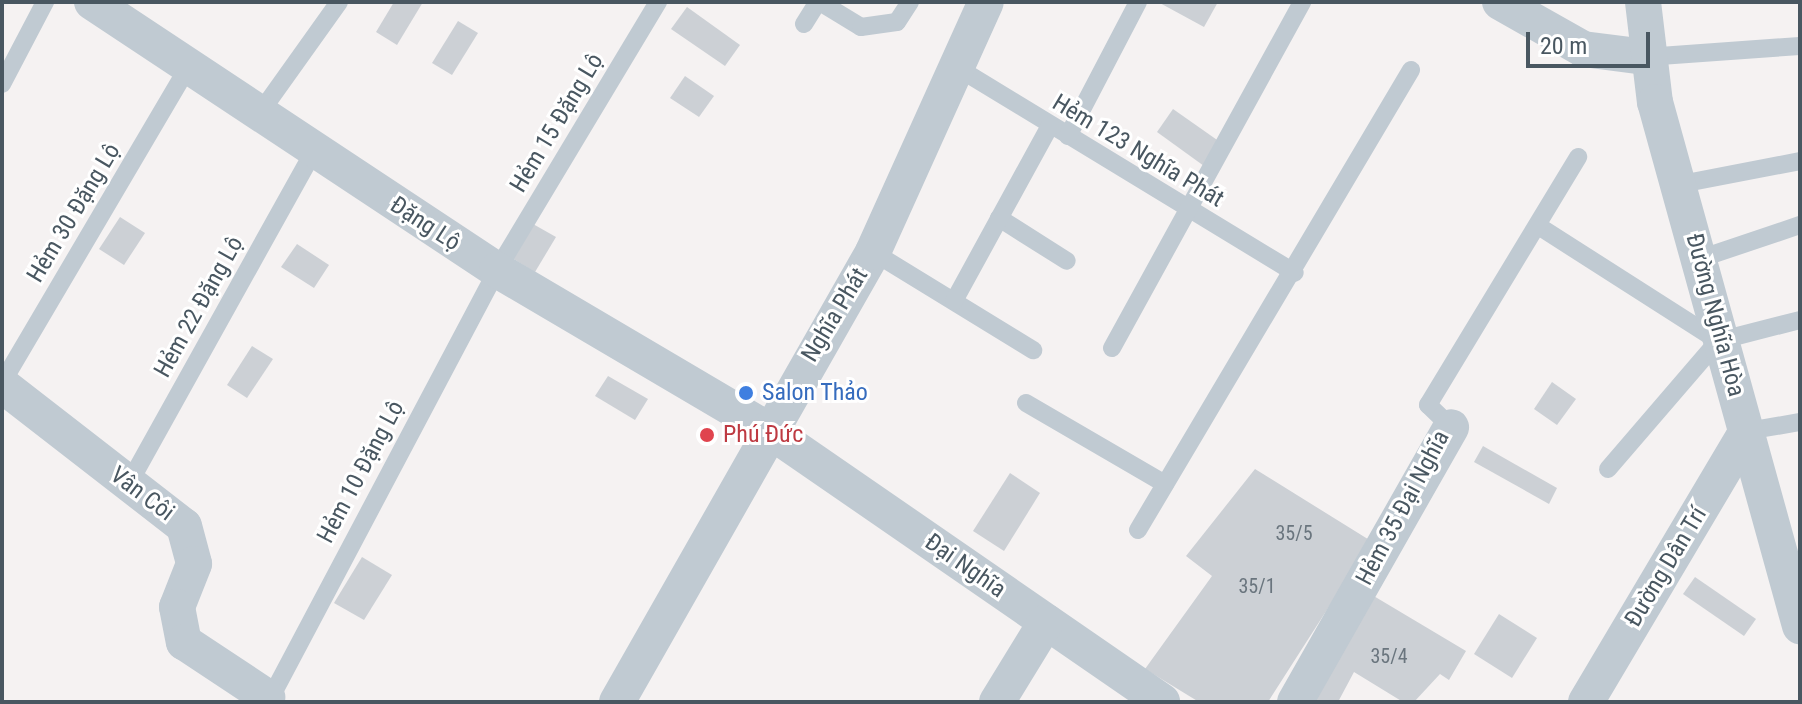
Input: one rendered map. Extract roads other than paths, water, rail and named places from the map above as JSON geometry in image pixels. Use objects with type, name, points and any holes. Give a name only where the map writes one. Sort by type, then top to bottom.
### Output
[{"type":"street","name":"Nghĩa Phát","points":[[617,702],[767,429],[873,252],[986,2]]},
{"type":"street","points":[[1500,2],[1583,49],[1646,57]]},
{"type":"street","name":"Đường Nghĩa Hòa","points":[[1640,4],[1646,57],[1681,184],[1718,341],[1793,573],[1800,626]]},
{"type":"street","name":"Đặng Lộ","points":[[108,6],[257,117],[497,270],[767,429]]},
{"type":"street","name":"Vân Côi","points":[[2,384],[184,526],[194,564],[177,607],[184,642],[271,700]]},
{"type":"street","name":"Hẻm 35 Đại Nghĩa","points":[[1295,702],[1451,427]]},
{"type":"street","name":"Đại Nghĩa","points":[[767,429],[1162,702]]},
{"type":"street","name":"Đường Dân Trí","points":[[1586,702],[1747,431]]},
{"type":"street","points":[[997,702],[1046,622]]},
{"type":"lane","points":[[2,84],[45,2]]},
{"type":"lane","points":[[257,117],[339,2]]},
{"type":"lane","name":"Hẻm 15 Đặng Lộ","points":[[497,270],[658,2]]},
{"type":"lane","points":[[804,24],[819,2],[861,27],[897,22],[910,2]]},
{"type":"lane","points":[[1068,136],[1138,2]]},
{"type":"lane","points":[[1112,348],[1185,208],[1302,2]]},
{"type":"lane","points":[[1646,57],[1800,46]]},
{"type":"lane","name":"Hẻm 30 Đặng Lộ","points":[[2,384],[188,67]]},
{"type":"lane","name":"Hẻm 123 Nghĩa Phát","points":[[958,68],[1295,273]]},
{"type":"lane","points":[[1138,530],[1295,273],[1411,70]]},
{"type":"lane","points":[[954,301],[1050,126]]},
{"type":"lane","name":"Hẻm 22 Đặng Lộ","points":[[128,485],[313,152]]},
{"type":"lane","name":"Hẻm 35 Đại Nghĩa","points":[[1451,427],[1428,405],[1540,227],[1578,157]]},
{"type":"lane","points":[[1681,184],[1800,161]]},
{"type":"lane","points":[[999,218],[1067,261]]},
{"type":"lane","points":[[1699,259],[1800,225]]},
{"type":"lane","points":[[1540,227],[1718,341]]},
{"type":"lane","points":[[873,252],[1033,350]]},
{"type":"lane","name":"Hẻm 10 Đặng Lộ","points":[[271,700],[497,270]]},
{"type":"lane","points":[[1608,469],[1718,341],[1800,320]]},
{"type":"lane","points":[[1026,403],[1165,484]]},
{"type":"lane","points":[[1747,431],[1800,422]]},
{"type":"place","name":"Salon Thảo","points":[[746,393]]},
{"type":"place","name":"Phú Đức","points":[[707,435]]}]
